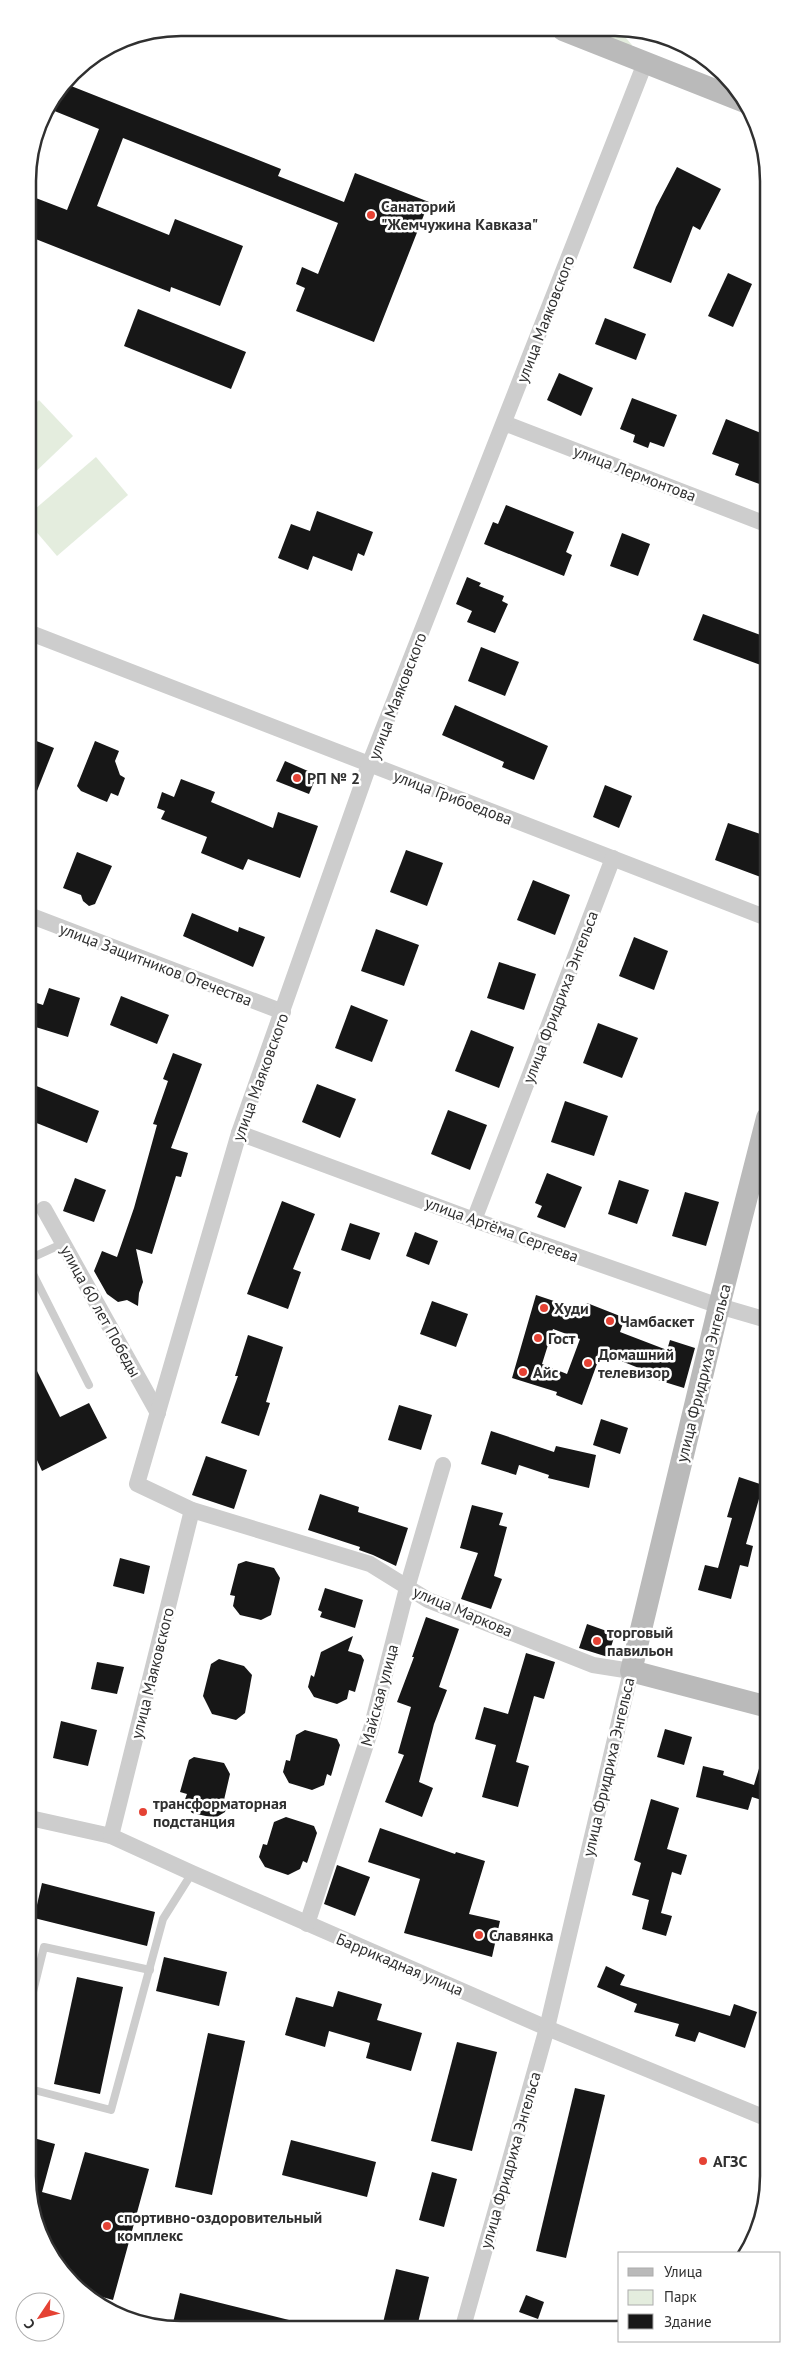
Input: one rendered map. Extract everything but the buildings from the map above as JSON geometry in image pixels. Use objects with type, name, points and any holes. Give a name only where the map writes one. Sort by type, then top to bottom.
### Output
[{"type":"street","points":[[578,36],[732,97]]},
{"type":"street","name":"улица Маяковского","points":[[138,1484],[239,1133],[370,765],[645,62]]},
{"type":"street","name":"улица Лермонтова","points":[[504,423],[760,522]]},
{"type":"street","name":"улица Грибоедова","points":[[37,635],[760,916]]},
{"type":"street","name":"улица Фридриха Энгельса","points":[[474,1220],[613,858]]},
{"type":"street","name":"улица Защитников Отечества","points":[[37,918],[283,1012]]},
{"type":"street","name":"улица Артёма Сергеева","points":[[239,1133],[474,1220],[719,1306],[759,1318]]},
{"type":"street","name":"улица Фридриха Энгельса","points":[[465,2321],[547,2028],[719,1306],[760,1147]]},
{"type":"street","name":"улица 60 лет Победы","points":[[44,1209],[158,1413]]},
{"type":"street","name":"Майская улица","points":[[307,1924],[370,1729],[407,1588],[443,1465]]},
{"type":"street","name":"улица Маркова","points":[[138,1484],[192,1510],[370,1564],[428,1600],[593,1665],[631,1671],[759,1705]]},
{"type":"street","name":"улица Маяковского","points":[[111,1836],[192,1510]]},
{"type":"street","name":"Баррикадная улица","points":[[36,1819],[111,1836],[307,1924],[547,2028],[759,2115]]},
{"type":"lane","points":[[36,1256],[64,1243]]},
{"type":"lane","points":[[36,1281],[89,1385]]},
{"type":"lane","points":[[36,2091],[112,2110],[163,1919],[192,1873]]},
{"type":"lane","points":[[36,1979],[44,1947],[150,1970]]},
{"type":"green space","points":[[598,36],[625,37],[632,45],[629,49]]},
{"type":"green space","points":[[39,400],[73,436],[37,471],[37,402]]},
{"type":"green space","points":[[96,457],[128,495],[57,556],[37,532],[37,507]]},
{"type":"place","name":"Санаторий \"Жемчужина Кавказа\"","points":[[371,215]]},
{"type":"place","name":"РП № 2","points":[[297,778]]},
{"type":"place","name":"Худи","points":[[544,1308]]},
{"type":"place","name":"Чамбаскет","points":[[610,1321]]},
{"type":"place","name":"Гост","points":[[538,1338]]},
{"type":"place","name":"Домашний телевизор","points":[[588,1363]]},
{"type":"place","name":"Айс","points":[[523,1372]]},
{"type":"place","name":"торговый павильон","points":[[597,1641]]},
{"type":"place","name":"трансформаторная подстанция","points":[[143,1812]]},
{"type":"place","name":"Славянка","points":[[479,1935]]},
{"type":"place","name":"АГЗС","points":[[703,2161]]},
{"type":"place","name":"спортивно-оздоровительный комплекс","points":[[107,2226]]}]
